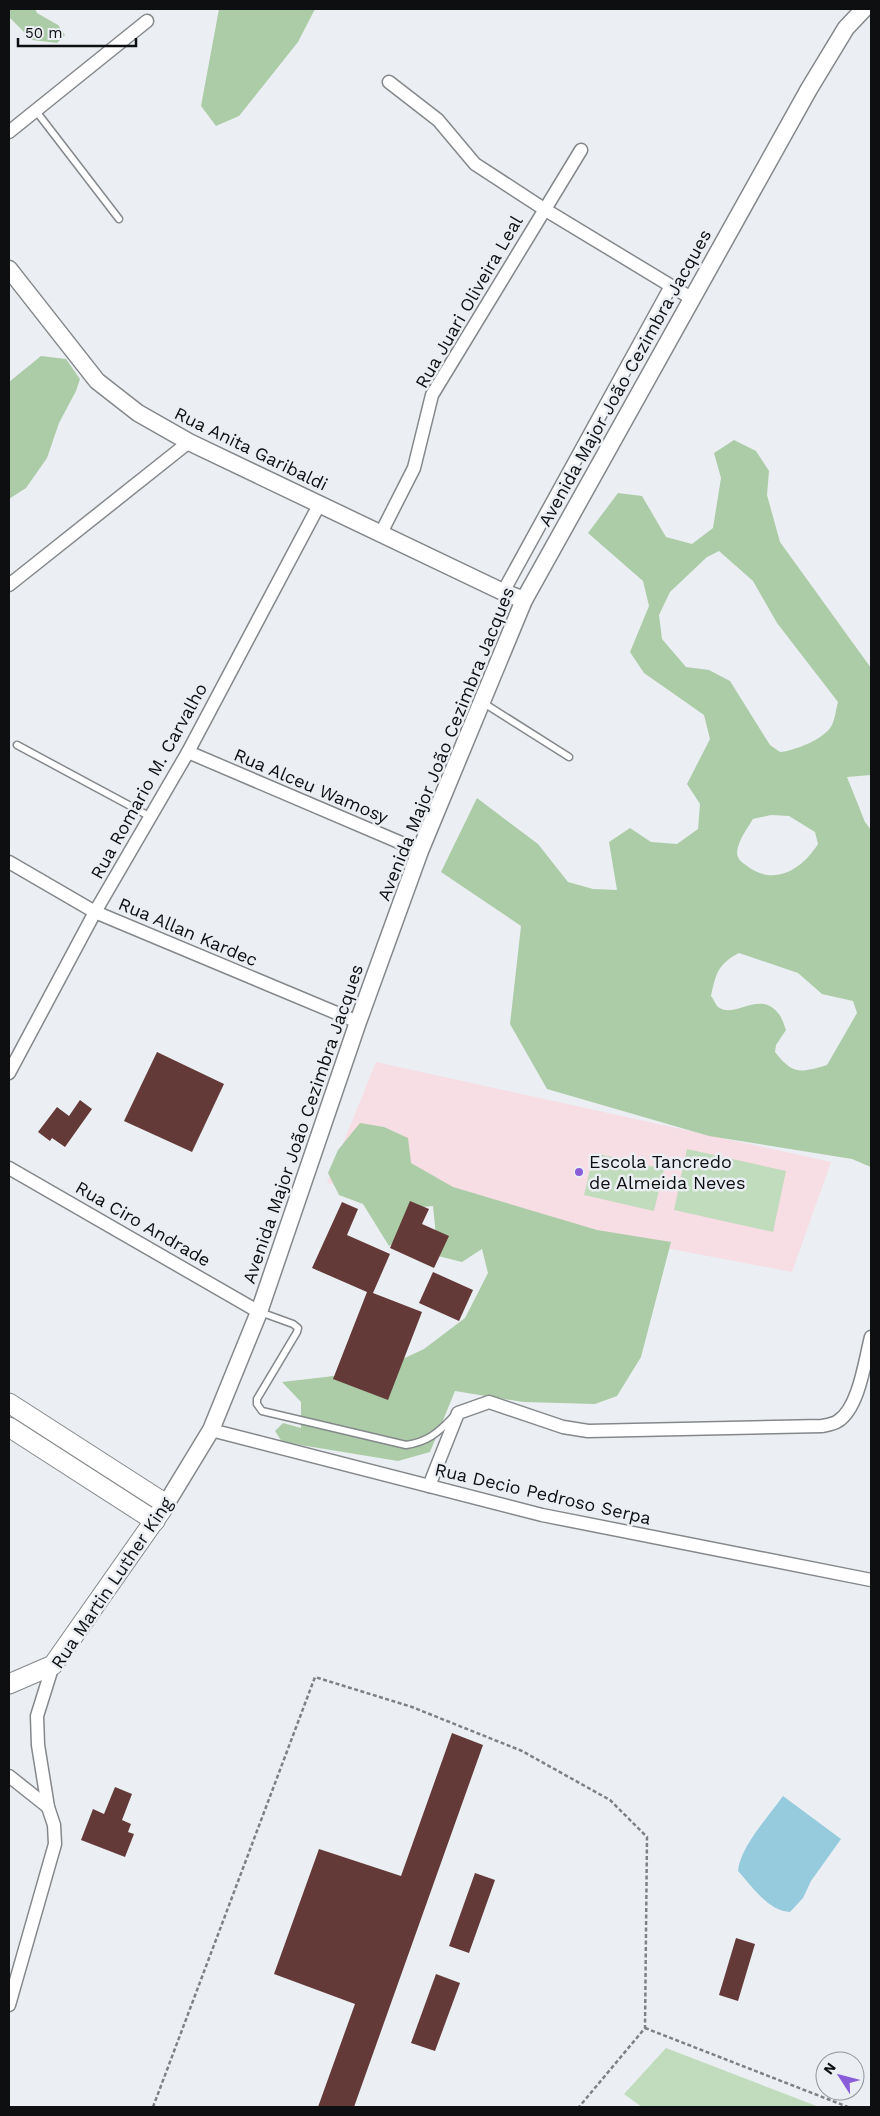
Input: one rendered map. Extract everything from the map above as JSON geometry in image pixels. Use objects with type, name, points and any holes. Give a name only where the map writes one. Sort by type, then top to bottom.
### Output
[{"type":"main road","points":[[9,1403],[166,1504]]},
{"type":"main road","points":[[9,1427],[154,1521]]},
{"type":"main road","points":[[44,1450],[54,1432]]},
{"type":"main road","name":"Rua Martin Luther King","points":[[53,1665],[166,1504]]},
{"type":"main road","points":[[9,1684],[53,1665]]},
{"type":"street","name":"Avenida Major João Cezimbra Jacques","points":[[211,1430],[259,1312],[358,1022],[420,852],[524,600],[691,298],[846,28],[864,9]]},
{"type":"street","points":[[9,132],[147,21]]},
{"type":"street","points":[[389,82],[438,120],[475,164],[544,209],[691,298]]},
{"type":"street","name":"Rua Juari Oliveira Leal","points":[[381,533],[414,468],[432,395],[581,150]]},
{"type":"street","name":"Rua Anita Garibaldi","points":[[9,269],[97,381],[138,413],[189,442],[319,505],[503,592],[524,600]]},
{"type":"street","points":[[503,592],[671,286]]},
{"type":"street","points":[[9,585],[189,442]]},
{"type":"street","name":"Rua Romario M. Carvalho","points":[[9,1073],[95,912],[149,816],[188,752],[319,505]]},
{"type":"street","name":"Rua Alceu Wamosy","points":[[188,752],[420,852]]},
{"type":"street","name":"Rua Allan Kardec","points":[[9,862],[95,912],[358,1022]]},
{"type":"street","name":"Rua Ciro Andrade","points":[[9,1168],[259,1312]]},
{"type":"street","points":[[429,1486],[458,1413],[489,1402],[563,1427],[588,1431],[822,1426],[837,1422],[847,1412],[856,1394],[871,1337]]},
{"type":"street","name":"Rua Decio Pedroso Serpa","points":[[211,1430],[542,1516],[871,1580]]},
{"type":"street","name":"Rua Martin Luther King","points":[[166,1504],[211,1430]]},
{"type":"street","name":"Rua Martin Luther King","points":[[9,2005],[55,1844],[54,1825],[48,1807],[38,1745],[37,1716],[53,1665]]},
{"type":"street","points":[[9,1776],[48,1807]]},
{"type":"lane","points":[[36,111],[119,219]]},
{"type":"lane","points":[[481,702],[570,757]]},
{"type":"lane","points":[[17,745],[149,816]]},
{"type":"lane","points":[[259,1312],[293,1324],[298,1328],[258,1399],[257,1404],[262,1412],[406,1445],[421,1443],[436,1435],[458,1413]]},
{"type":"path","points":[[153,2107],[315,1676],[412,1707],[522,1751],[610,1800],[647,1837],[645,2028],[579,2107]]},
{"type":"path","points":[[645,2028],[848,2107]]},
{"type":"shaded area","name":"Escola Tancredo de Almeida Neves","points":[[376,1062],[831,1162],[792,1272],[327,1183]]},
{"type":"green space","points":[[9,9],[35,9],[37,13],[58,25],[65,35],[57,43],[32,40],[9,17]]},
{"type":"green space","points":[[219,9],[315,9],[298,42],[239,116],[216,126],[201,106]]},
{"type":"green space","points":[[41,356],[66,359],[80,379],[76,391],[59,423],[47,458],[26,488],[9,499],[9,382]]},
{"type":"green space","points":[[734,440],[756,451],[769,471],[767,495],[780,542],[871,668],[871,775],[847,777],[865,822],[871,830],[871,1167],[852,1159],[709,1136],[547,1089],[510,1024],[521,926],[441,872],[477,798],[538,844],[568,882],[593,889],[617,890],[609,842],[630,828],[651,842],[677,844],[698,829],[700,804],[687,784],[710,739],[704,715],[644,673],[630,652],[649,606],[643,581],[588,533],[618,493],[642,496],[666,537],[692,544],[713,528],[721,478],[714,453]],"holes":[[[719,551],[753,581],[777,623],[838,702],[832,725],[823,735],[809,743],[780,752],[770,745],[730,681],[709,670],[686,667],[662,639],[659,615],[670,592],[707,557]],[[771,815],[789,816],[815,832],[818,844],[804,861],[787,872],[778,875],[757,872],[742,862],[737,854],[740,840],[753,819]],[[739,953],[798,973],[822,994],[853,1001],[857,1013],[827,1065],[810,1070],[798,1070],[787,1065],[781,1059],[775,1052],[776,1045],[786,1030],[782,1019],[771,1006],[755,1004],[731,1010],[723,1010],[717,1006],[711,996],[715,981],[722,965]]]},
{"type":"green space","points":[[360,1123],[384,1127],[408,1138],[411,1163],[453,1187],[597,1230],[671,1242],[641,1357],[617,1396],[595,1404],[523,1402],[455,1391],[430,1452],[398,1461],[282,1442],[275,1431],[283,1423],[301,1428],[301,1402],[282,1382],[377,1371],[424,1349],[465,1318],[488,1273],[482,1249],[462,1262],[438,1256],[433,1206],[409,1208],[409,1233],[389,1246],[363,1204],[339,1195],[328,1173],[338,1150]]},
{"type":"green space","points":[[687,1149],[786,1171],[773,1232],[674,1210]]},
{"type":"green space","points":[[594,1153],[664,1169],[654,1211],[584,1195]]},
{"type":"green space","points":[[666,2048],[819,2107],[642,2107],[624,2094]]},
{"type":"water","points":[[783,1796],[841,1839],[811,1881],[803,1898],[790,1912],[782,1911],[768,1903],[738,1871],[749,1842]]},
{"type":"building","points":[[157,1052],[224,1084],[192,1152],[124,1121]]},
{"type":"building","points":[[80,1100],[92,1109],[65,1147],[52,1138],[50,1141],[38,1132],[57,1107],[69,1116]]},
{"type":"building","points":[[410,1201],[429,1209],[422,1224],[449,1236],[434,1268],[390,1248]]},
{"type":"building","points":[[342,1202],[358,1209],[347,1235],[390,1254],[373,1293],[422,1312],[388,1400],[333,1379],[367,1292],[312,1268]]},
{"type":"building","points":[[433,1272],[473,1290],[459,1321],[419,1303]]},
{"type":"building","points":[[452,1733],[483,1745],[354,2107],[318,2107],[355,2004],[274,1974],[319,1849],[401,1876]]},
{"type":"building","points":[[115,1787],[132,1794],[122,1820],[131,1824],[128,1832],[134,1834],[125,1857],[81,1840],[93,1809],[104,1814]]},
{"type":"building","points":[[475,1873],[495,1880],[469,1953],[449,1946]]},
{"type":"building","points":[[736,1938],[755,1944],[738,2001],[719,1995]]},
{"type":"building","points":[[436,1974],[460,1983],[435,2051],[411,2043]]},
{"type":"place","name":"Escola Tancredo de Almeida Neves","points":[[579,1172]]}]
